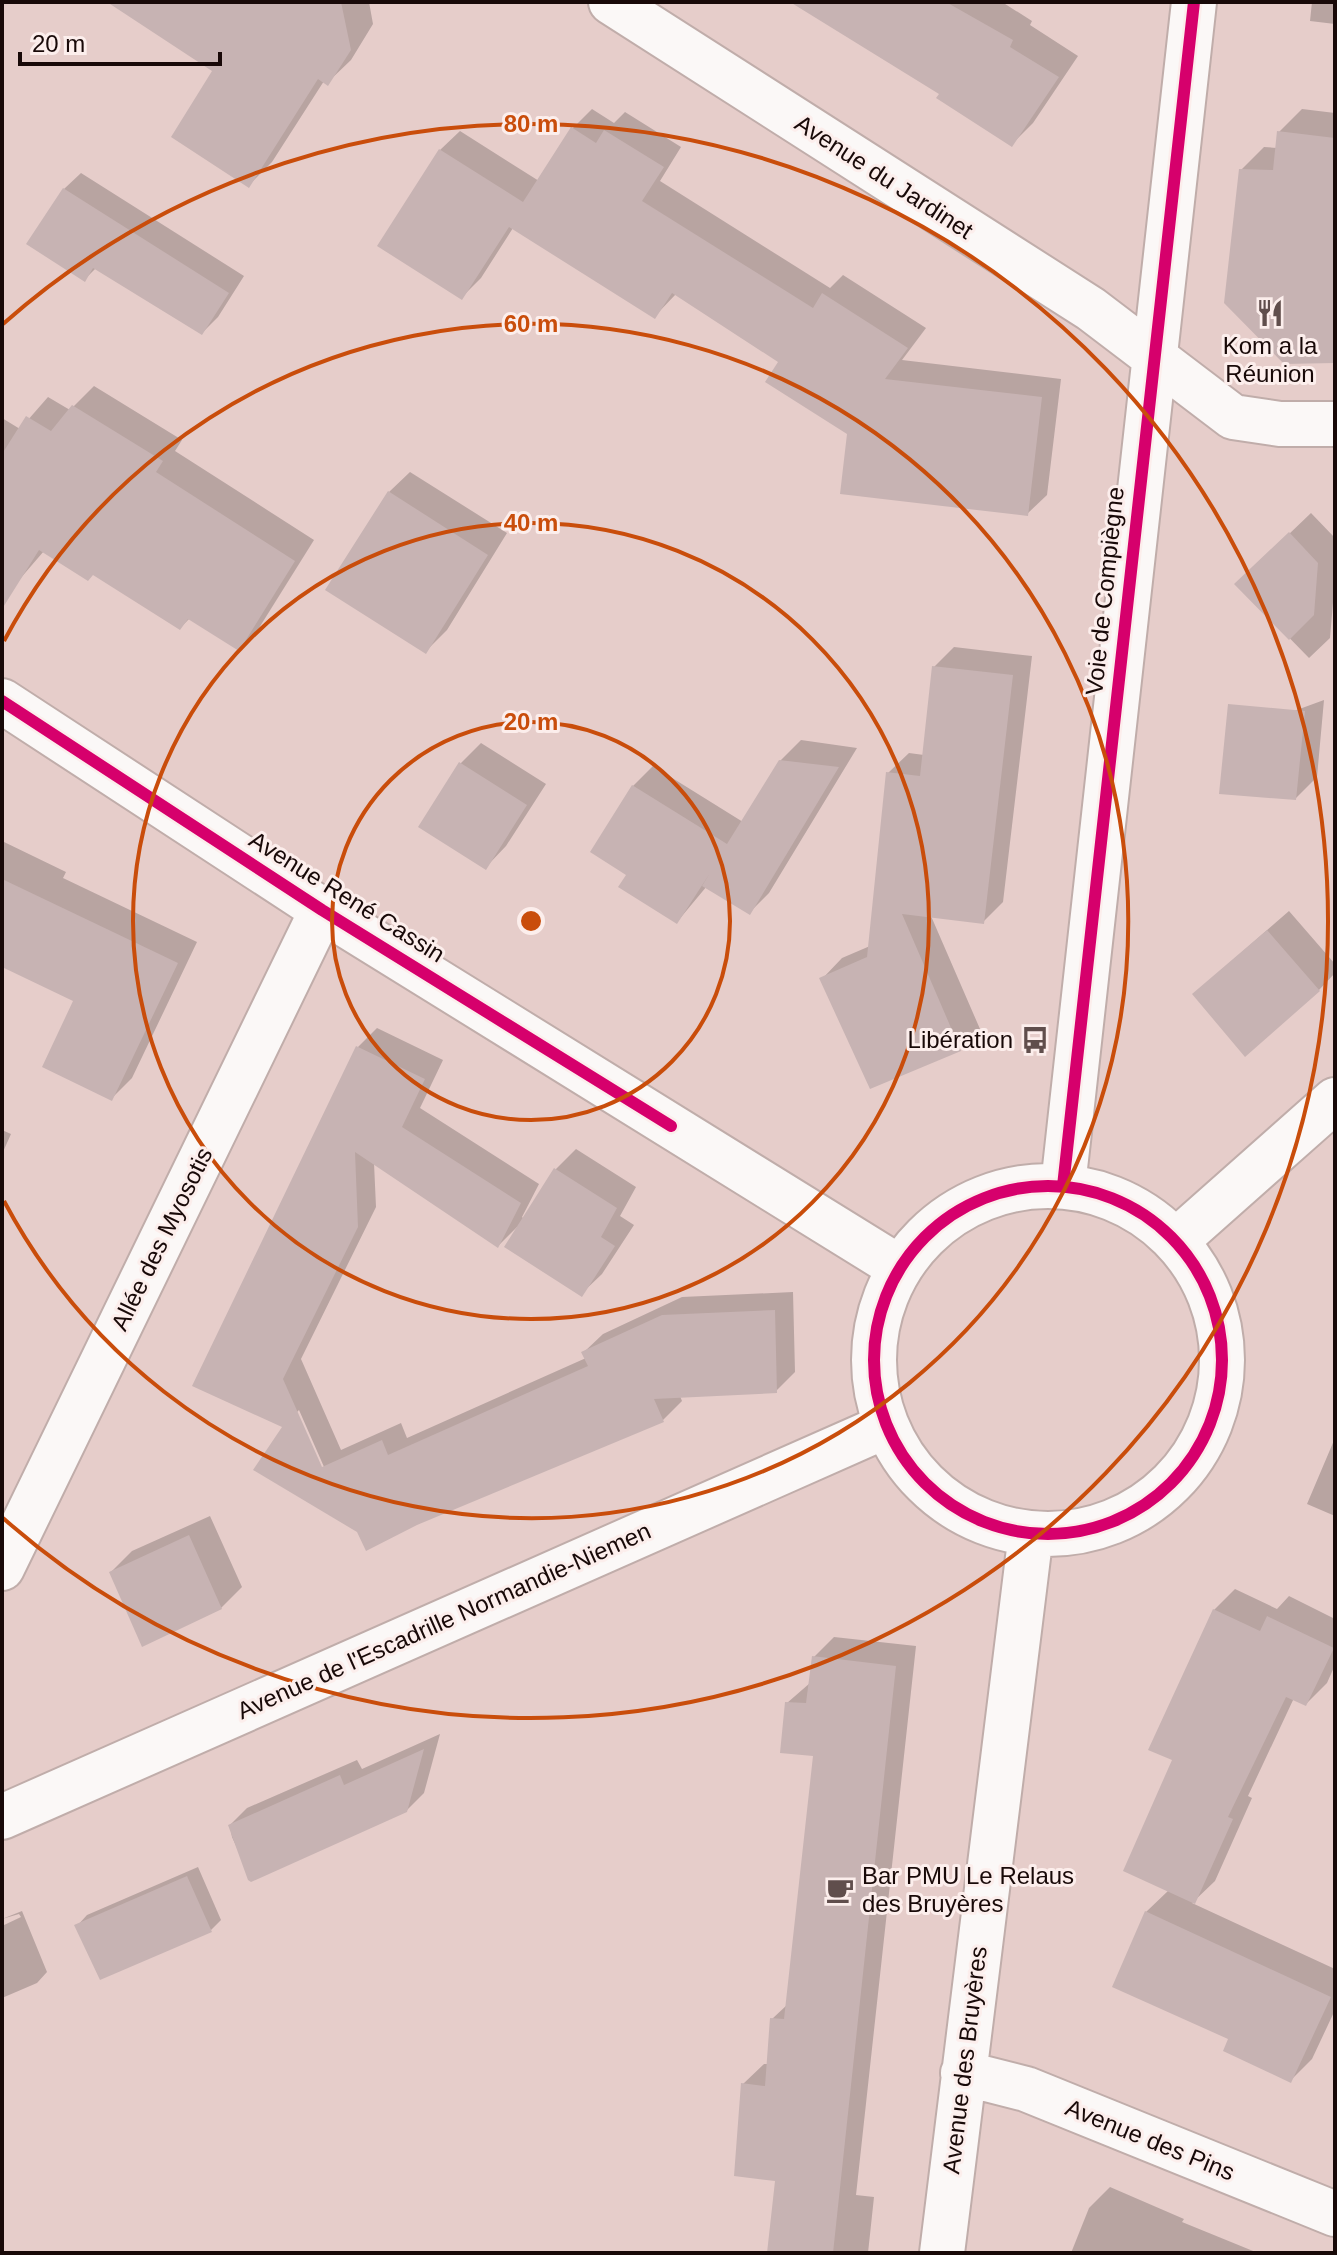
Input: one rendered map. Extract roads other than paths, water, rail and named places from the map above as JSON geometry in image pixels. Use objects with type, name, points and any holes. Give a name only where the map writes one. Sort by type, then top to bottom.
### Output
[{"type":"street","name":"Avenue du Jardinet","points":[[611,2],[1091,309],[1233,417],[1280,424],[1335,424]]},
{"type":"street","name":"Voie de Compiègne","points":[[1063,1186],[1194,2]]},
{"type":"street","name":"Avenue René Cassin","points":[[2,701],[322,910],[900,1268]]},
{"type":"street","name":"Allée des Myosotis","points":[[2,1568],[322,910]]},
{"type":"street","points":[[1176,1241],[1335,1100]]},
{"type":"street","points":[[1063,1186],[1105,1195],[1143,1214],[1176,1241],[1206,1284],[1222,1335],[1221,1387],[1205,1437],[1175,1480],[1133,1513],[1084,1531],[1031,1533],[985,1523],[944,1500],[910,1467],[886,1426],[874,1373],[879,1319],[900,1268],[930,1231],[970,1204],[1015,1188],[1063,1186]]},
{"type":"street","name":"Avenue de l'Escadrille Normandie-Niemen","points":[[2,1817],[886,1426]]},
{"type":"street","name":"Avenue des Bruyères","points":[[942,2253],[1031,1533]]},
{"type":"street","name":"Avenue des Pins","points":[[963,2073],[1026,2089],[1335,2214]]},
{"type":"place","name":"Kom a la Réunion","points":[[1270,313]]},
{"type":"place","name":"Libération","points":[[1035,1040]]},
{"type":"place","name":"Bar PMU Le Relaus des Bruyères","points":[[840,1890]]}]
